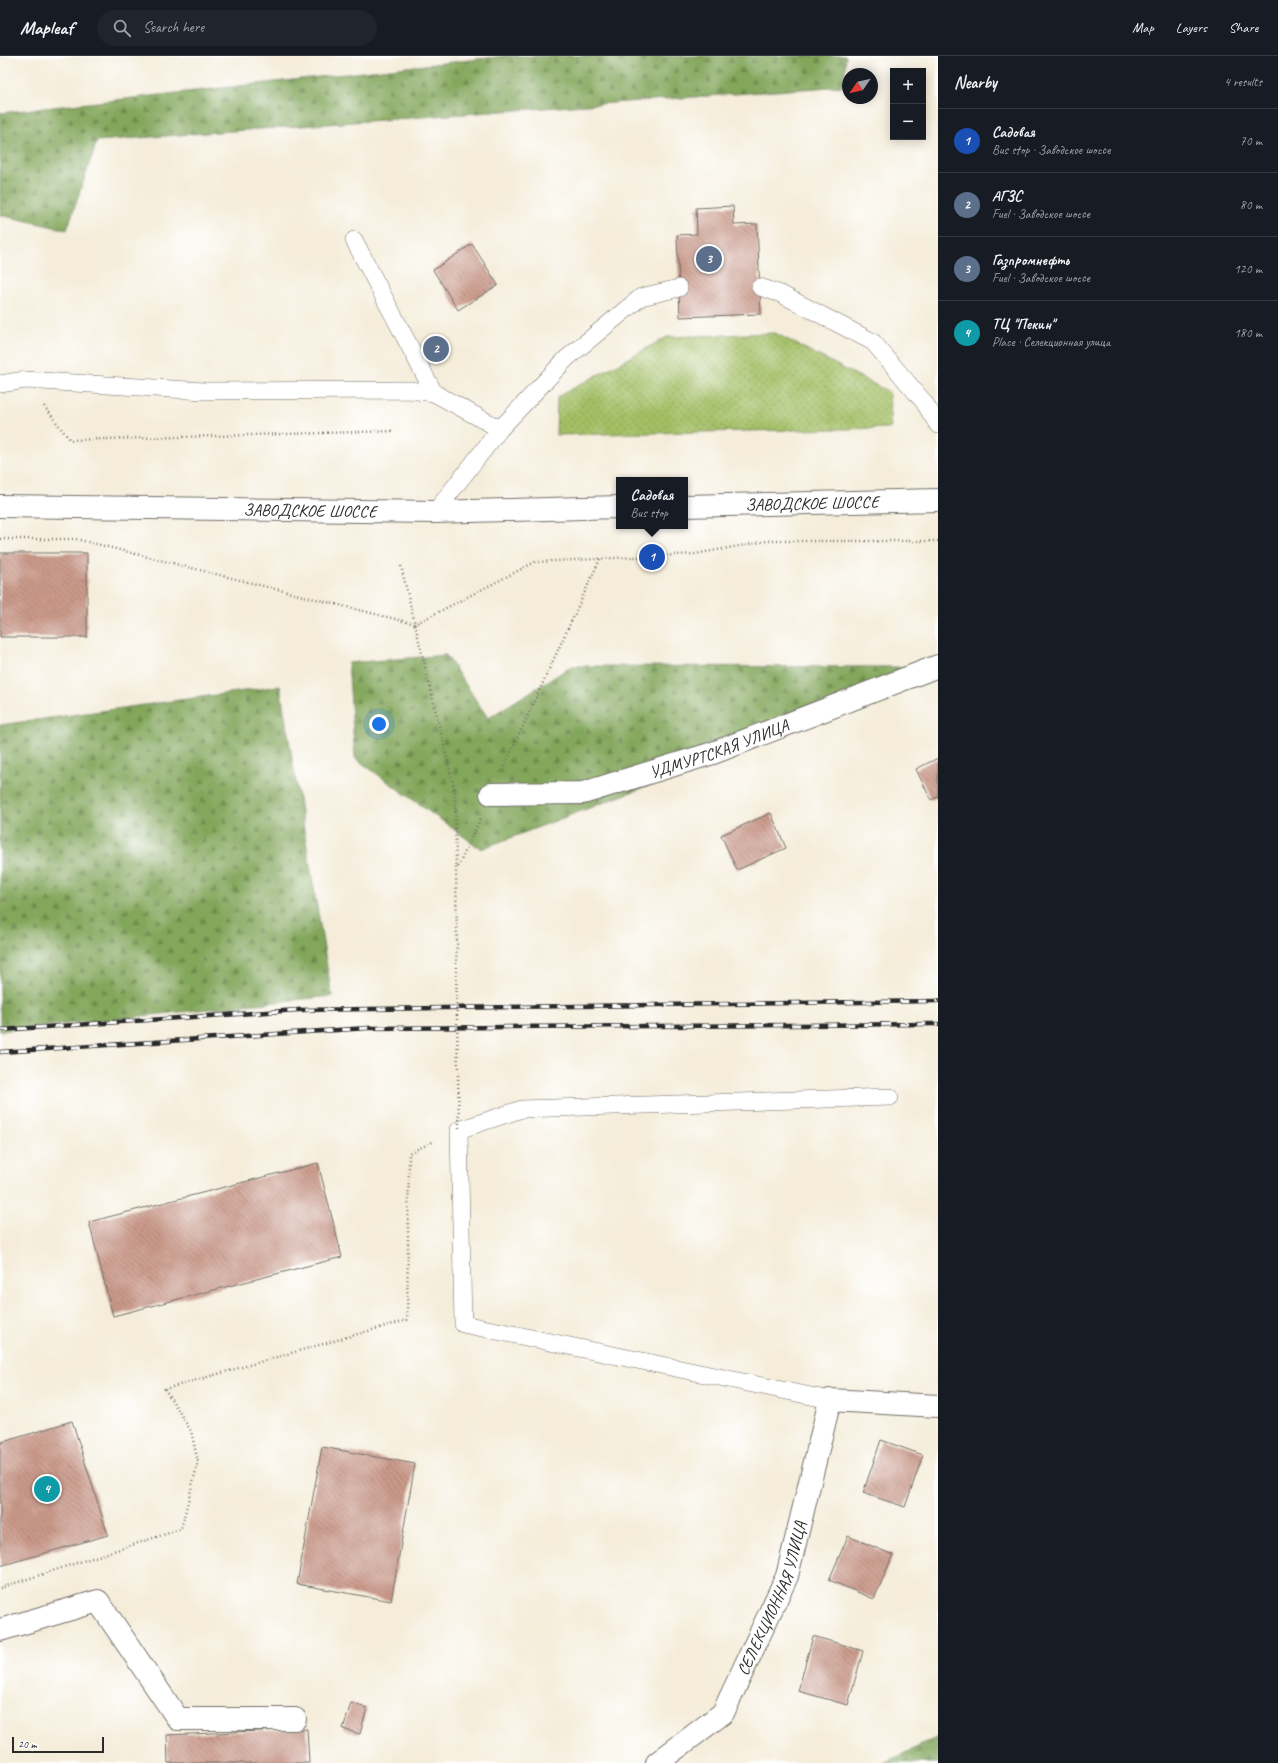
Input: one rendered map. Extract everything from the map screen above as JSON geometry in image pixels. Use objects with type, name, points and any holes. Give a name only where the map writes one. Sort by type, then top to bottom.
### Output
[{"type":"street","name":"ЗАВОДСКОЕ ШОССЕ","points":[[688,506],[938,500]]},
{"type":"street","name":"ЗАВОДСКОЕ ШОССЕ","points":[[0,506],[435,512],[616,507]]},
{"type":"street","name":"УДМУРТСКАЯ УЛИЦА","points":[[491,794],[583,793],[713,753],[938,666]]},
{"type":"street","points":[[830,1400],[938,1406]]},
{"type":"street","name":"СЕЛЕКЦИОННАЯ УЛИЦА","points":[[657,1763],[723,1714],[787,1576],[830,1400]]},
{"type":"street","points":[[0,1630],[98,1600],[178,1719],[295,1719]]},
{"type":"lane","points":[[354,240],[434,393]]},
{"type":"lane","points":[[760,287],[781,294],[873,342],[924,402],[938,425]]},
{"type":"lane","points":[[435,512],[500,429],[567,358],[641,297],[679,288]]},
{"type":"lane","points":[[0,384],[25,380],[204,391],[409,390],[434,393],[500,429]]},
{"type":"lane","points":[[830,1400],[463,1324],[456,1131],[522,1109],[890,1097]]},
{"type":"path","points":[[25,380],[70,440],[394,431]]},
{"type":"path","points":[[0,539],[76,539],[415,624],[535,562],[695,554],[767,541],[938,541]]},
{"type":"path","points":[[457,870],[600,559]]},
{"type":"path","points":[[401,566],[455,792],[457,870],[456,1131]]},
{"type":"path","points":[[0,1588],[181,1529],[198,1462],[191,1430],[165,1389],[407,1320],[408,1153],[440,1138]]},
{"type":"green space","points":[[505,56],[846,56],[845,68],[842,68],[842,86],[97,141],[67,230],[0,215],[0,113]]},
{"type":"green space","points":[[775,333],[889,392],[891,428],[556,435],[557,397],[667,337]]},
{"type":"green space","points":[[446,655],[488,718],[572,666],[938,667],[938,676],[481,849],[355,758],[348,663]]},
{"type":"green space","points":[[280,686],[332,996],[0,1031],[0,725]]},
{"type":"green space","points":[[938,1737],[938,1763],[884,1763]]},
{"type":"building","points":[[733,206],[734,225],[757,224],[761,314],[680,317],[677,235],[697,234],[696,208]]},
{"type":"building","points":[[472,244],[498,285],[458,310],[433,270]]},
{"type":"building","points":[[0,553],[87,553],[87,637],[0,637]]},
{"type":"building","points":[[938,758],[938,797],[931,800],[916,769]]},
{"type":"building","points":[[771,813],[786,848],[737,870],[721,835]]},
{"type":"building","points":[[318,1163],[342,1257],[113,1316],[89,1222]]},
{"type":"building","points":[[72,1421],[108,1535],[0,1566],[0,1443]]},
{"type":"building","points":[[881,1440],[923,1455],[905,1507],[863,1493]]},
{"type":"building","points":[[322,1447],[415,1464],[391,1601],[297,1584]]},
{"type":"building","points":[[848,1536],[893,1555],[874,1599],[829,1580]]},
{"type":"building","points":[[813,1636],[863,1651],[848,1705],[798,1691]]},
{"type":"building","points":[[351,1703],[367,1708],[360,1734],[343,1729]]},
{"type":"building","points":[[307,1729],[309,1763],[168,1763],[167,1735]]},
{"type":"railway","points":[[0,1030],[298,1010],[938,1001]]},
{"type":"railway","points":[[0,1052],[368,1028],[938,1024]]},
{"type":"place","name":"Газпромнефть","points":[[709,259]]},
{"type":"place","name":"АГЗС","points":[[436,349]]},
{"type":"place","name":"Садовая","points":[[652,557]]},
{"type":"place","name":"ТЦ \"Пекин\"","points":[[47,1489]]}]
